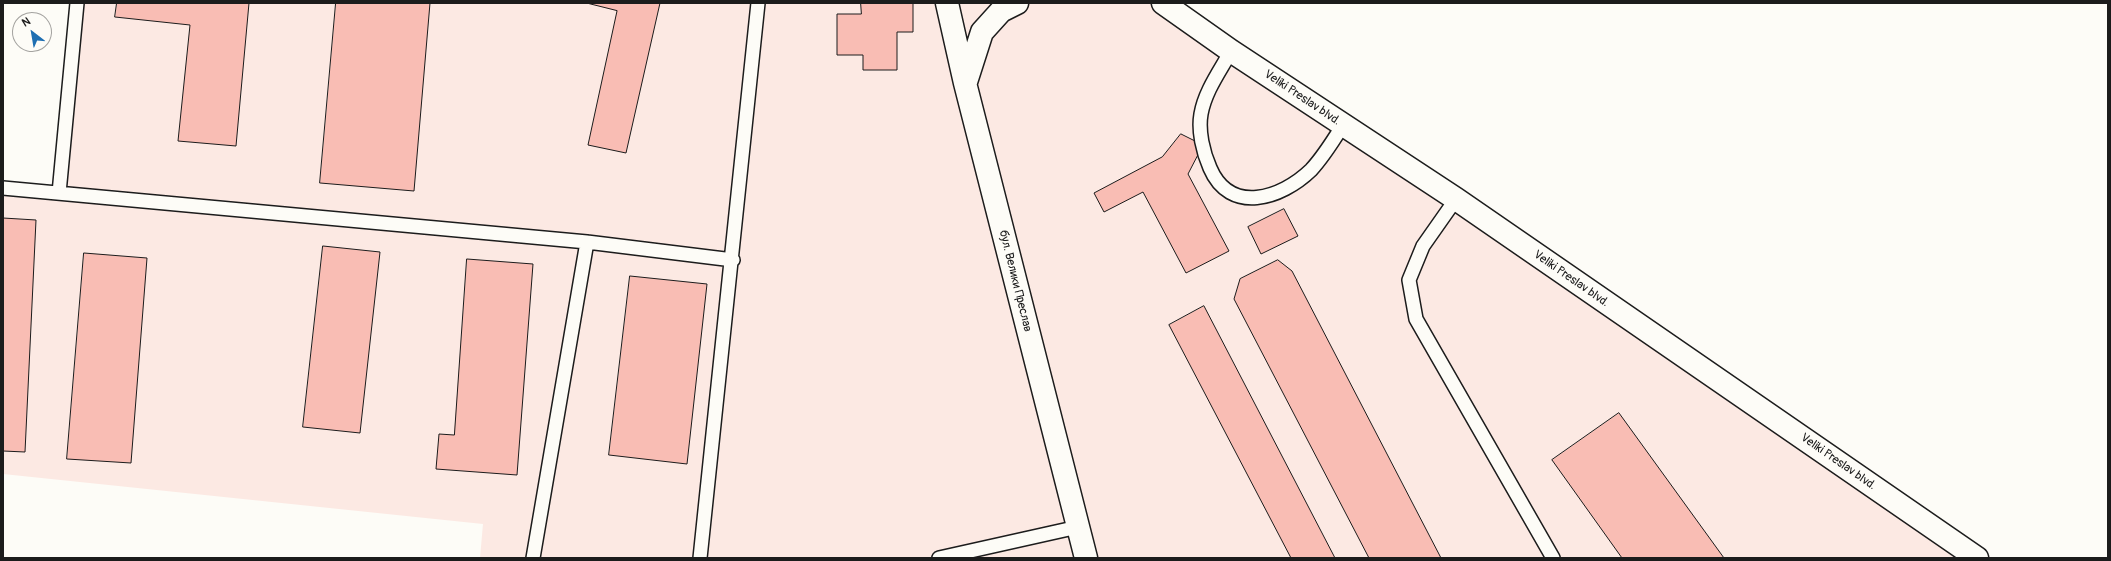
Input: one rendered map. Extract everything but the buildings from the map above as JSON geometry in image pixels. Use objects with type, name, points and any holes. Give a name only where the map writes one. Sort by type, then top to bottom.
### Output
[{"type":"main road","name":"бул. Велики Преслав","points":[[947,3],[965,83],[1086,558]]},
{"type":"main road","points":[[965,83],[982,32],[1001,11],[1017,3]]},
{"type":"main road","name":"Veliki Preslav blvd.","points":[[1163,3],[1231,51],[1456,199],[1977,558]]},
{"type":"lane","points":[[59,193],[77,3]]},
{"type":"lane","points":[[700,558],[758,3]]},
{"type":"lane","points":[[1231,51],[1204,100],[1201,124],[1208,164],[1215,179],[1237,197],[1257,197],[1291,185],[1309,171],[1326,153],[1342,125]]},
{"type":"lane","points":[[3,188],[586,242],[732,260]]},
{"type":"lane","points":[[1456,199],[1424,246],[1409,280],[1416,319],[1553,558]]},
{"type":"lane","points":[[533,558],[586,242]]},
{"type":"lane","points":[[939,558],[1078,528]]},
{"type":"shaded area","points":[[77,3],[1163,3],[1976,558],[480,558],[483,524],[3,474],[3,188],[59,193]]}]
